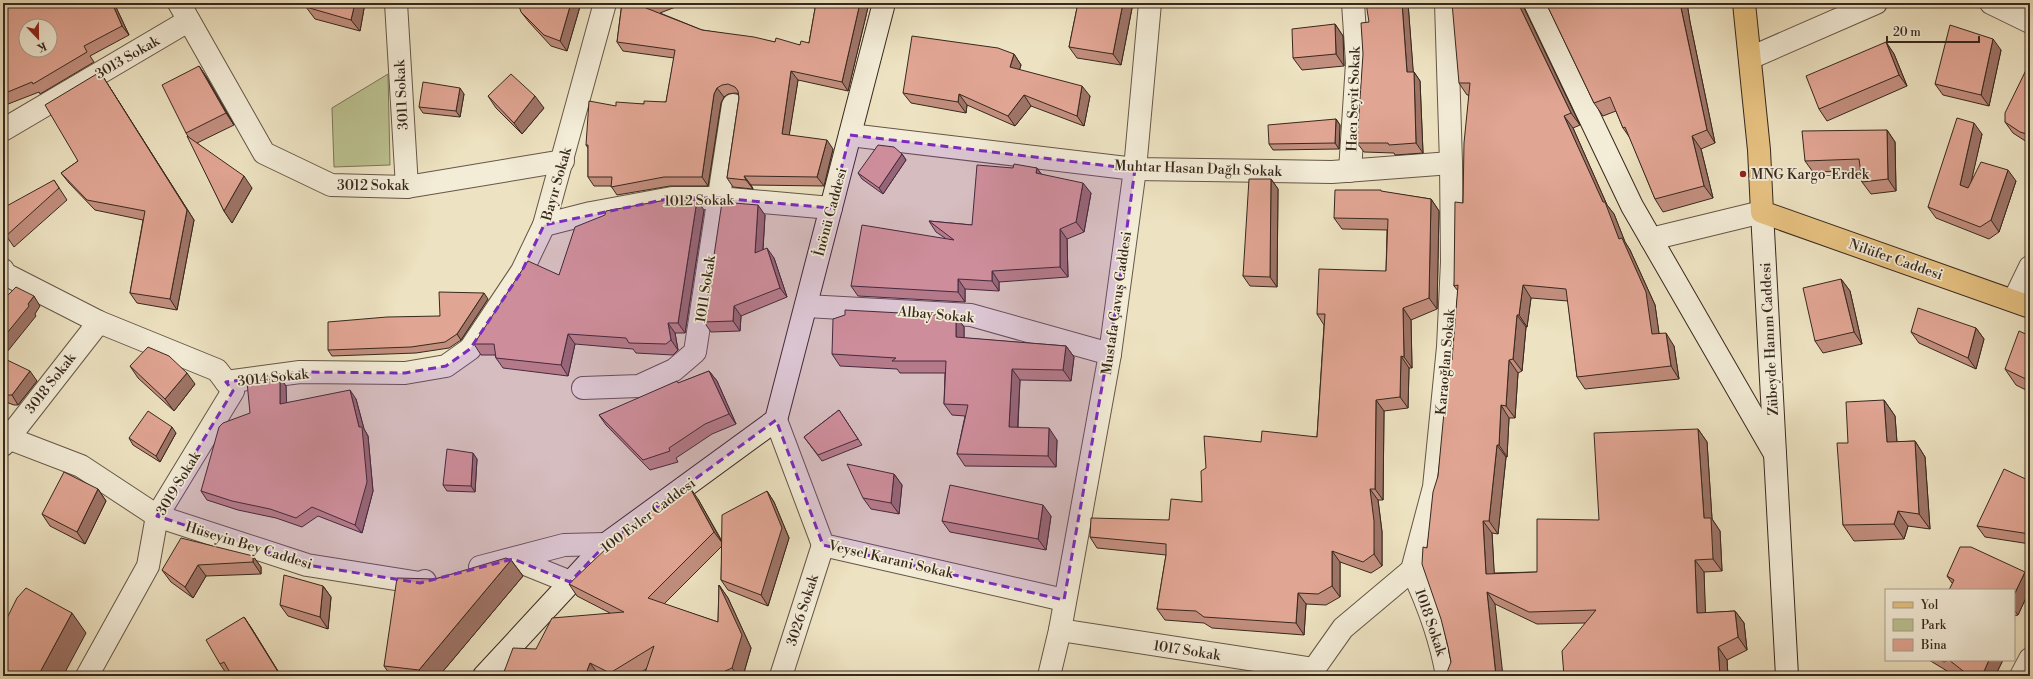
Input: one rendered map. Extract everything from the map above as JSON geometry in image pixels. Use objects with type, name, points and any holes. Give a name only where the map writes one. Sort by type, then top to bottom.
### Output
[{"type":"main road","name":"Zübeyde Hanım Caddesi","points":[[1744,3],[1759,150],[1762,212]]},
{"type":"main road","name":"Nilüfer Caddesi","points":[[1762,212],[2022,304]]},
{"type":"street","name":"3011 Sokak","points":[[396,3],[407,187]]},
{"type":"street","name":"Bayır Sokak","points":[[470,349],[522,271],[544,225],[563,161],[605,3]]},
{"type":"street","name":"İnönü Caddesi","points":[[776,420],[884,3]]},
{"type":"street","name":"Mustafa Çavuş Caddesi","points":[[1049,676],[1060,630],[1064,600],[1110,354],[1135,169],[1150,3]]},
{"type":"street","name":"Hacı Seyit Sokak","points":[[1350,171],[1357,63],[1353,3]]},
{"type":"street","name":"Karaoğlan Sokak","points":[[1412,570],[1434,487],[1446,363],[1452,262],[1451,164],[1446,3]]},
{"type":"street","points":[[1535,3],[1632,206],[1775,454]]},
{"type":"street","points":[[1750,58],[1876,3]]},
{"type":"street","points":[[1991,3],[2030,22]]},
{"type":"street","name":"3012 Sokak","points":[[184,12],[264,153],[331,185],[407,187],[563,161]]},
{"type":"street","name":"3013 Sokak","points":[[3,130],[184,12]]},
{"type":"street","name":"1011 Sokak","points":[[583,388],[639,386],[674,370],[695,352],[733,105]]},
{"type":"street","name":"Muhtar Hasan Dağlı Sokak","points":[[850,135],[1135,169],[1350,171],[1451,164]]},
{"type":"street","name":"1012 Sokak","points":[[544,225],[591,213],[672,198],[718,198],[831,208]]},
{"type":"street","points":[[1651,239],[1762,212]]},
{"type":"street","name":"Zübeyde Hanım Caddesi","points":[[1762,212],[1787,676]]},
{"type":"street","points":[[2022,304],[2030,268]]},
{"type":"street","name":"3014 Sokak","points":[[4,273],[99,322],[217,370],[226,382],[300,372],[405,373],[446,366],[470,349]]},
{"type":"street","name":"Albay Sokak","points":[[806,306],[971,315],[1110,354]]},
{"type":"street","name":"3018 Sokak","points":[[4,439],[99,322]]},
{"type":"street","name":"3019 Sokak","points":[[87,676],[148,566],[156,516],[233,391],[226,382]]},
{"type":"street","name":"100 Evler Caddesi","points":[[484,676],[606,544],[776,420]]},
{"type":"street","name":"Veysel Karani Sokak","points":[[776,420],[823,544],[1064,600]]},
{"type":"street","name":"Hüseyin Bey Caddesi","points":[[4,439],[81,466],[156,516],[307,565],[420,583],[564,545],[606,544]]},
{"type":"street","name":"3026 Sokak","points":[[782,676],[823,544]]},
{"type":"street","points":[[513,559],[570,582]]},
{"type":"street","points":[[1312,673],[1343,628],[1412,570]]},
{"type":"street","name":"1018 Sokak","points":[[1412,570],[1420,586],[1444,658],[1447,676]]},
{"type":"street","name":"1017 Sokak","points":[[1060,630],[1312,673]]},
{"type":"street","points":[[2021,676],[2030,659]]},
{"type":"highlighted area","points":[[850,135],[1135,169],[1116,308],[1064,600],[823,545],[776,420],[606,544],[570,582],[513,559],[420,583],[307,565],[157,516],[233,391],[226,382],[300,372],[405,373],[446,366],[470,349],[522,271],[544,225],[672,198],[718,198],[831,208]]},
{"type":"green space","points":[[388,74],[390,165],[334,167],[332,108]]},
{"type":"building","points":[[3,3],[112,3],[122,26],[84,46],[87,52],[33,84],[32,82],[3,94]]},
{"type":"building","points":[[307,3],[355,3],[351,20],[306,7]]},
{"type":"building","points":[[518,3],[571,3],[560,41],[544,35],[521,12]]},
{"type":"building","points":[[622,3],[657,3],[646,8],[702,30],[754,37],[775,42],[776,38],[800,45],[801,41],[809,43],[816,3],[860,3],[842,82],[791,71],[782,134],[827,140],[817,177],[744,176],[746,180],[727,178],[739,98],[738,91],[735,87],[728,84],[717,88],[714,94],[702,177],[664,177],[611,187],[612,177],[588,177],[588,145],[586,145],[589,101],[616,106],[616,102],[644,104],[644,101],[666,102],[675,50],[617,42]]},
{"type":"building","points":[[1078,3],[1123,3],[1113,54],[1069,47]]},
{"type":"building","points":[[1366,3],[1402,3],[1407,72],[1414,72],[1416,143],[1389,145],[1388,143],[1357,143],[1363,54],[1361,23],[1369,22]]},
{"type":"building","points":[[1452,3],[1518,3],[1571,113],[1564,116],[1603,202],[1605,202],[1619,239],[1622,238],[1646,292],[1652,334],[1666,333],[1671,366],[1577,377],[1566,289],[1523,285],[1519,315],[1517,315],[1513,359],[1509,360],[1506,406],[1501,405],[1499,445],[1497,445],[1489,521],[1483,521],[1486,574],[1537,572],[1537,519],[1599,520],[1594,433],[1698,429],[1704,518],[1711,518],[1713,559],[1695,560],[1697,613],[1735,611],[1738,637],[1718,647],[1720,676],[1564,676],[1562,651],[1596,610],[1529,612],[1487,592],[1496,676],[1448,676],[1447,672],[1451,662],[1448,647],[1441,619],[1422,564],[1423,547],[1427,548],[1433,492],[1438,476],[1449,359],[1452,360],[1458,285],[1454,286],[1455,202],[1463,203],[1464,143],[1470,83],[1459,83]]},
{"type":"building","points":[[1546,3],[1680,3],[1707,130],[1692,136],[1704,186],[1655,199],[1625,127],[1623,128],[1610,97],[1594,103]]},
{"type":"building","points":[[1335,24],[1336,54],[1293,58],[1292,29]]},
{"type":"building","points":[[1950,25],[1993,39],[1981,95],[1935,84]]},
{"type":"building","points":[[912,36],[998,48],[1014,54],[1010,67],[1082,86],[1077,116],[1024,95],[1008,116],[959,94],[958,102],[903,93]]},
{"type":"building","points":[[1886,42],[1899,75],[1819,109],[1806,76]]},
{"type":"building","points":[[199,66],[226,113],[186,133],[162,85]]},
{"type":"building","points":[[2028,66],[2030,67],[2030,135],[2020,132],[2005,122],[2005,113]]},
{"type":"building","points":[[100,72],[187,210],[170,299],[130,293],[145,211],[87,200],[61,173],[78,161],[45,105]]},
{"type":"building","points":[[511,74],[535,96],[514,123],[488,96]]},
{"type":"building","points":[[423,82],[460,88],[456,111],[419,107]]},
{"type":"building","points":[[1957,118],[1974,123],[1960,185],[1968,188],[1981,162],[2008,170],[1991,220],[1980,227],[1928,207]]},
{"type":"building","points":[[1336,119],[1335,143],[1269,144],[1268,125]]},
{"type":"building","points":[[1887,130],[1888,179],[1862,182],[1859,159],[1805,161],[1802,131]]},
{"type":"building","points":[[187,136],[244,176],[224,211]]},
{"type":"building","points":[[878,145],[894,147],[902,154],[879,188],[858,173]]},
{"type":"building","points":[[1014,164],[1037,168],[1036,173],[1083,183],[1076,222],[1060,229],[1060,267],[992,271],[992,281],[958,279],[958,292],[851,286],[862,225],[954,240],[929,221],[972,225],[977,165],[1013,168]]},
{"type":"building","points":[[1249,179],[1271,179],[1270,277],[1243,276]]},
{"type":"building","points":[[54,180],[59,188],[6,236],[3,231],[3,208]]},
{"type":"building","points":[[1335,190],[1381,190],[1431,199],[1429,298],[1403,308],[1404,357],[1401,356],[1400,397],[1376,400],[1375,489],[1370,489],[1374,521],[1374,554],[1363,562],[1332,551],[1332,586],[1318,594],[1298,593],[1296,623],[1204,617],[1196,611],[1157,609],[1166,555],[1166,544],[1090,537],[1091,518],[1169,520],[1171,499],[1202,502],[1201,471],[1206,468],[1204,436],[1261,442],[1262,431],[1317,437],[1325,314],[1317,314],[1319,269],[1386,271],[1388,219],[1334,218]]},
{"type":"building","points":[[666,200],[697,200],[678,323],[668,323],[671,340],[666,344],[629,343],[626,338],[568,334],[561,365],[496,358],[494,344],[474,344],[528,261],[559,275],[575,227],[605,215],[606,211]]},
{"type":"building","points":[[722,202],[758,205],[755,253],[767,248],[780,288],[734,306],[733,321],[704,322]]},
{"type":"building","points":[[1841,279],[1854,332],[1815,341],[1803,288]]},
{"type":"building","points":[[16,287],[34,296],[28,304],[29,306],[3,338],[3,300]]},
{"type":"building","points":[[439,292],[484,293],[457,334],[445,342],[411,347],[328,350],[328,322],[387,317],[440,316]]},
{"type":"building","points":[[1918,308],[1976,328],[1968,358],[1911,332]]},
{"type":"building","points":[[845,310],[956,316],[956,337],[1066,346],[1063,370],[1012,369],[1009,427],[1049,428],[1048,456],[957,454],[968,405],[944,404],[946,361],[892,361],[896,358],[832,354],[833,319],[845,315]]},
{"type":"building","points":[[2019,331],[2030,336],[2030,381],[2005,369]]},
{"type":"building","points":[[148,347],[169,356],[187,373],[165,399],[130,366]]},
{"type":"building","points":[[3,358],[30,371],[12,395],[3,394]]},
{"type":"building","points":[[709,371],[729,414],[705,424],[669,448],[670,451],[643,460],[599,415],[677,381],[678,383]]},
{"type":"building","points":[[280,378],[280,404],[350,390],[359,427],[362,427],[367,482],[355,525],[312,507],[296,518],[270,509],[232,501],[201,491],[219,427],[223,423],[250,413],[247,382]]},
{"type":"building","points":[[1884,400],[1887,442],[1915,441],[1919,514],[1898,511],[1894,524],[1843,525],[1837,443],[1848,443],[1846,402]]},
{"type":"building","points":[[839,410],[858,439],[818,455],[804,437]]},
{"type":"building","points":[[148,411],[172,427],[156,456],[129,438]]},
{"type":"building","points":[[447,449],[473,453],[471,486],[443,485]]},
{"type":"building","points":[[847,464],[894,474],[891,503],[863,498]]},
{"type":"building","points":[[2004,469],[2030,481],[2030,534],[1977,526]]},
{"type":"building","points":[[64,472],[98,489],[77,532],[42,514]]},
{"type":"building","points":[[950,485],[1043,505],[1038,539],[942,521]]},
{"type":"building","points":[[689,486],[714,532],[648,598],[718,622],[719,585],[742,635],[732,668],[725,671],[725,676],[644,676],[654,646],[610,673],[590,663],[585,676],[511,676],[504,672],[513,648],[536,649],[552,618],[624,612],[569,584],[631,525]]},
{"type":"building","points":[[767,491],[782,528],[761,595],[721,580],[722,515]]},
{"type":"building","points":[[181,538],[253,556],[253,562],[198,565],[185,587],[162,570]]},
{"type":"building","points":[[1960,547],[1971,547],[2025,572],[2015,593],[2015,589],[1950,589],[1954,580],[1947,576]]},
{"type":"building","points":[[506,558],[511,560],[419,670],[384,666],[397,578],[435,579]]},
{"type":"building","points":[[284,575],[323,586],[320,617],[280,605]]},
{"type":"building","points":[[26,588],[72,613],[38,676],[3,676],[3,626],[17,598]]},
{"type":"building","points":[[244,617],[280,675],[279,676],[232,676],[224,662],[220,664],[206,640]]},
{"type":"building","points":[[1950,661],[1989,661],[1982,676],[1967,674]]},
{"type":"place","name":"MNG Kargo-Erdek","points":[[1743,174]]}]
